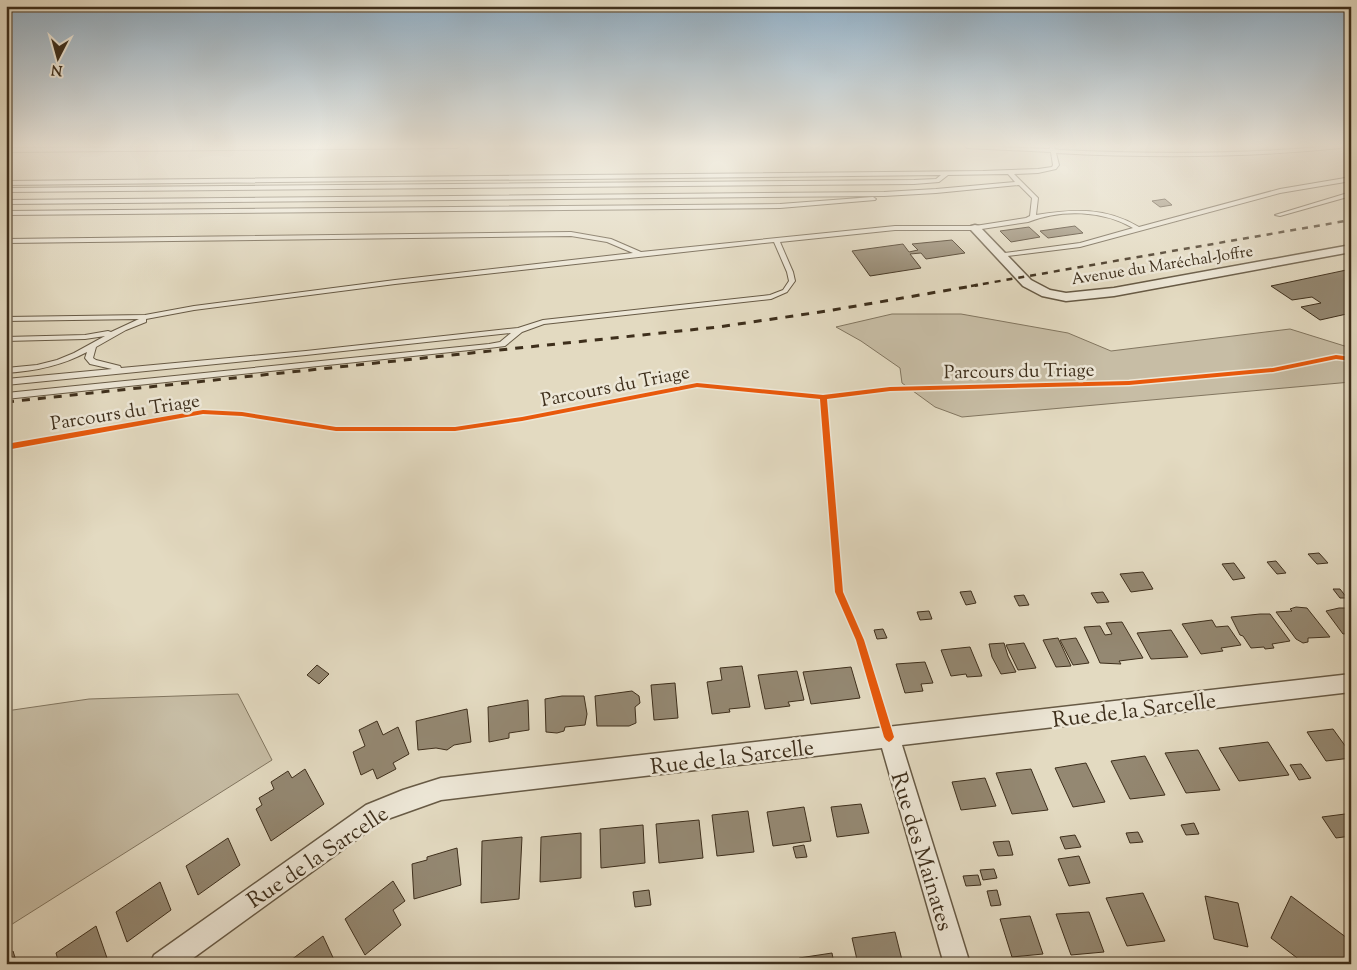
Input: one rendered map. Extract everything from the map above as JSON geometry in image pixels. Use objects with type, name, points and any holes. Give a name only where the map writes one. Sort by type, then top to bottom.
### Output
[{"type":"street","name":"Avenue du Maréchal-Joffre","points":[[975,228],[1020,277],[1036,289],[1054,295],[1078,297],[1351,248]]},
{"type":"street","name":"Rue de la Sarcelle","points":[[163,964],[374,813],[403,801],[441,790],[1351,683]]},
{"type":"street","name":"Rue des Mainates","points":[[889,738],[957,964]]},
{"type":"lane","points":[[6,213],[780,206],[835,203],[931,191]]},
{"type":"lane","points":[[1028,191],[1035,198],[1033,217]]},
{"type":"lane","points":[[999,255],[1080,245],[1239,201],[1287,191]]},
{"type":"lane","points":[[6,202],[912,193]]},
{"type":"lane","points":[[1278,215],[1351,194]]},
{"type":"lane","points":[[604,197],[605,207]]},
{"type":"lane","points":[[6,371],[54,364],[115,332],[159,316],[194,308],[395,282],[640,254],[895,228],[975,228],[1015,222],[1033,217],[1076,212],[1098,212],[1117,217],[1138,229]]},
{"type":"lane","points":[[6,241],[570,234],[610,240],[640,254]]},
{"type":"lane","points":[[6,382],[519,330],[552,320],[673,308],[780,294],[789,288],[792,281],[776,240]]},
{"type":"lane","points":[[6,319],[159,316]]},
{"type":"lane","points":[[6,396],[489,346],[506,341],[519,330]]},
{"type":"lane","points":[[6,340],[85,337],[115,332]]},
{"type":"lane","points":[[94,344],[89,358],[93,362],[120,368],[145,369]]},
{"type":"shaded area","points":[[892,314],[961,314],[1068,333],[1111,351],[1290,329],[1351,348],[1351,382],[962,417],[935,407],[902,383],[900,368],[861,341],[836,327]]},
{"type":"shaded area","points":[[238,694],[272,760],[6,928],[6,711],[89,699]]},
{"type":"building","points":[[1165,199],[1172,205],[1160,207],[1152,201]]},
{"type":"building","points":[[1075,226],[1083,233],[1048,238],[1040,231]]},
{"type":"building","points":[[1029,227],[1040,237],[1011,242],[1000,231]]},
{"type":"building","points":[[952,240],[965,253],[926,259],[921,253],[910,254],[921,268],[870,276],[852,251],[903,244],[909,252],[918,250],[912,244]]},
{"type":"building","points":[[1351,269],[1351,313],[1320,320],[1301,307],[1321,303],[1312,297],[1292,300],[1271,286]]},
{"type":"building","points":[[1319,553],[1328,563],[1317,564],[1308,554]]},
{"type":"building","points":[[1276,561],[1286,573],[1277,574],[1267,562]]},
{"type":"building","points":[[1234,563],[1245,578],[1233,580],[1222,564]]},
{"type":"building","points":[[1143,572],[1153,589],[1131,592],[1120,574]]},
{"type":"building","points":[[1333,589],[1340,589],[1347,598],[1340,598]]},
{"type":"building","points":[[971,591],[976,603],[966,605],[960,592]]},
{"type":"building","points":[[1103,592],[1109,602],[1097,603],[1091,593]]},
{"type":"building","points":[[1024,595],[1029,605],[1019,606],[1014,596]]},
{"type":"building","points":[[1296,607],[1307,608],[1330,637],[1308,638],[1308,642],[1303,643],[1296,639],[1276,612],[1292,611],[1290,609]]},
{"type":"building","points":[[1351,608],[1351,633],[1343,634],[1326,611]]},
{"type":"building","points":[[929,611],[932,619],[920,620],[917,612]]},
{"type":"building","points":[[1270,614],[1290,641],[1272,644],[1274,648],[1251,648],[1243,636],[1240,635],[1231,617]]},
{"type":"building","points":[[1212,620],[1216,627],[1228,626],[1241,645],[1221,648],[1223,651],[1201,654],[1182,624]]},
{"type":"building","points":[[1122,622],[1143,658],[1119,661],[1121,664],[1100,663],[1084,627],[1100,626],[1105,635],[1112,634],[1106,623]]},
{"type":"building","points":[[883,629],[887,638],[877,639],[874,630]]},
{"type":"building","points":[[1171,630],[1188,657],[1151,659],[1137,633]]},
{"type":"building","points":[[1058,638],[1071,666],[1056,667],[1043,640]]},
{"type":"building","points":[[1076,638],[1089,663],[1073,665],[1060,640]]},
{"type":"building","points":[[1004,643],[1016,672],[1001,674],[992,657],[989,644]]},
{"type":"building","points":[[1024,643],[1036,668],[1018,670],[1006,645]]},
{"type":"building","points":[[970,647],[982,676],[967,677],[966,674],[951,676],[941,650]]},
{"type":"building","points":[[925,662],[933,683],[921,684],[923,691],[905,693],[896,664]]},
{"type":"building","points":[[317,665],[329,674],[319,684],[307,675]]},
{"type":"building","points":[[742,666],[750,707],[729,709],[730,712],[712,714],[707,682],[722,680],[720,668]]},
{"type":"building","points":[[851,667],[860,698],[811,704],[803,672]]},
{"type":"building","points":[[797,671],[804,700],[788,702],[790,706],[765,709],[758,675]]},
{"type":"building","points":[[675,683],[678,718],[654,720],[651,685]]},
{"type":"building","points":[[632,691],[639,696],[640,703],[635,707],[636,723],[629,726],[597,726],[595,696]]},
{"type":"building","points":[[562,696],[584,696],[587,714],[585,725],[565,727],[564,731],[557,733],[546,732],[545,699]]},
{"type":"building","points":[[528,700],[529,730],[509,733],[509,738],[489,742],[488,707]]},
{"type":"building","points":[[467,709],[471,742],[454,745],[447,750],[436,748],[418,750],[416,721]]},
{"type":"building","points":[[377,721],[383,735],[398,727],[409,754],[393,763],[396,769],[377,779],[373,769],[361,775],[353,752],[365,746],[359,730]]},
{"type":"building","points":[[1333,729],[1351,754],[1351,758],[1326,761],[1307,732]]},
{"type":"building","points":[[1268,742],[1289,775],[1239,781],[1219,748]]},
{"type":"building","points":[[1198,750],[1220,790],[1186,793],[1165,753]]},
{"type":"building","points":[[1145,756],[1165,795],[1130,799],[1111,761]]},
{"type":"building","points":[[1086,763],[1105,802],[1073,807],[1055,768]]},
{"type":"building","points":[[1301,764],[1311,778],[1299,780],[1290,765]]},
{"type":"building","points":[[305,769],[324,804],[271,841],[256,809],[262,805],[259,798],[274,789],[271,782],[288,771],[292,778]]},
{"type":"building","points":[[1031,769],[1048,810],[1012,814],[996,773]]},
{"type":"building","points":[[985,778],[996,806],[961,810],[952,782]]},
{"type":"building","points":[[861,804],[869,833],[837,837],[831,807]]},
{"type":"building","points":[[804,807],[811,841],[773,846],[767,812]]},
{"type":"building","points":[[748,811],[754,852],[717,856],[712,815]]},
{"type":"building","points":[[1345,814],[1351,822],[1351,836],[1336,838],[1322,817]]},
{"type":"building","points":[[699,820],[703,858],[659,863],[656,824]]},
{"type":"building","points":[[1194,823],[1199,834],[1186,835],[1181,825]]},
{"type":"building","points":[[643,825],[645,863],[601,868],[600,829]]},
{"type":"building","points":[[1138,832],[1143,842],[1130,843],[1126,833]]},
{"type":"building","points":[[581,833],[581,878],[540,882],[541,837]]},
{"type":"building","points":[[1075,835],[1081,847],[1065,849],[1060,837]]},
{"type":"building","points":[[522,837],[519,899],[481,903],[482,841]]},
{"type":"building","points":[[228,838],[240,865],[198,895],[186,866]]},
{"type":"building","points":[[1009,841],[1013,855],[998,856],[993,842]]},
{"type":"building","points":[[804,845],[807,857],[796,858],[793,847]]},
{"type":"building","points":[[457,848],[461,885],[414,899],[412,864],[427,860],[427,857]]},
{"type":"building","points":[[1079,856],[1090,883],[1069,886],[1058,859]]},
{"type":"building","points":[[994,869],[997,878],[983,880],[980,870]]},
{"type":"building","points":[[978,875],[981,885],[966,886],[963,876]]},
{"type":"building","points":[[393,881],[405,901],[393,910],[401,925],[365,955],[345,919]]},
{"type":"building","points":[[160,882],[171,910],[127,942],[116,912]]},
{"type":"building","points":[[649,890],[651,905],[635,907],[633,892]]},
{"type":"building","points":[[997,890],[1001,905],[991,906],[987,891]]},
{"type":"building","points":[[1143,893],[1165,941],[1127,946],[1106,898]]},
{"type":"building","points":[[1205,896],[1238,903],[1248,947],[1214,939]]},
{"type":"building","points":[[1291,896],[1351,941],[1351,953],[1346,964],[1305,964],[1271,938]]},
{"type":"building","points":[[1089,912],[1104,952],[1071,955],[1056,914]]},
{"type":"building","points":[[1030,916],[1043,954],[1012,957],[1000,919]]},
{"type":"building","points":[[96,926],[107,958],[99,964],[59,964],[56,953]]},
{"type":"building","points":[[895,932],[903,964],[858,964],[852,938]]},
{"type":"building","points":[[323,936],[336,964],[287,964],[287,963]]},
{"type":"building","points":[[13,951],[17,964],[6,964],[6,955]]},
{"type":"building","points":[[832,953],[834,964],[800,964],[799,958]]},
{"type":"railway","points":[[971,286],[1351,220]]},
{"type":"railway","points":[[6,402],[718,327],[827,311],[978,285]]},
{"type":"cycle path","name":"Parcours du Triage","points":[[6,447],[203,412],[242,414],[336,429],[455,429],[522,419],[697,385],[823,397],[890,389],[1129,383],[1273,370],[1336,357],[1351,359]]},
{"type":"cycle path","points":[[823,397],[839,592],[860,640],[889,737]]}]
